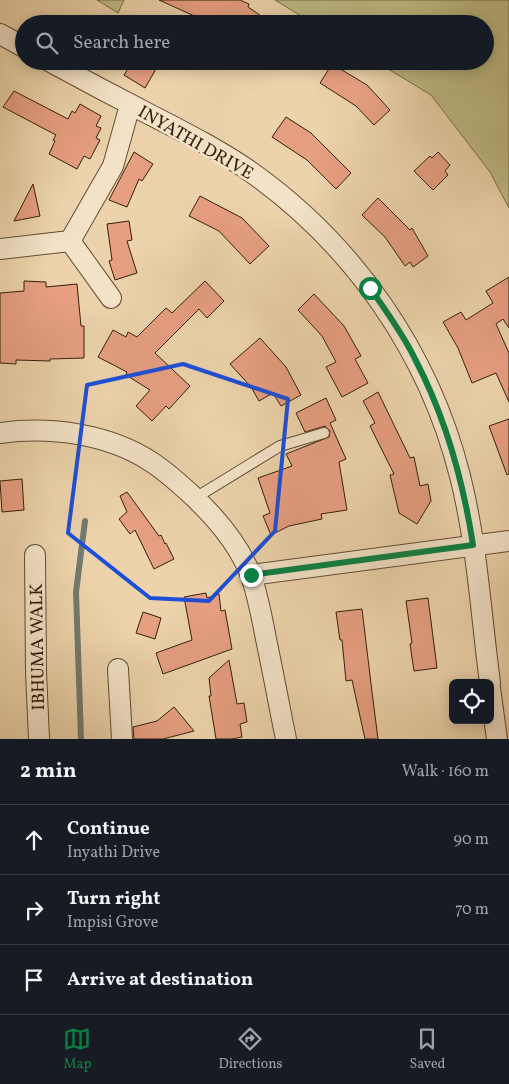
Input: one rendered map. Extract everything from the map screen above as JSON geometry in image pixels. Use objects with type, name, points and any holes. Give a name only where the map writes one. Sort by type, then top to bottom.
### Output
[{"type":"street","points":[[0,34],[15,42]]},
{"type":"street","name":"INYATHI DRIVE","points":[[66,70],[215,149],[250,171],[284,197],[315,224],[344,255],[394,322],[433,397],[448,436],[460,476],[473,545],[490,679]]},
{"type":"street","points":[[70,241],[113,166],[130,104]]},
{"type":"street","points":[[0,249],[70,241]]},
{"type":"street","points":[[70,241],[111,298]]},
{"type":"street","points":[[0,433],[42,431],[68,434],[96,439],[127,449],[153,463],[176,481],[220,524],[239,551],[251,575],[259,602],[286,739]]},
{"type":"street","points":[[251,575],[509,541]]},
{"type":"street","name":"IBHUMA WALK","points":[[35,555],[36,672],[39,739]]},
{"type":"street","points":[[118,669],[122,739]]},
{"type":"street","points":[[494,717],[497,739]]},
{"type":"lane","points":[[195,498],[280,446],[324,432]]},
{"type":"highlighted area","points":[[183,364],[288,399],[275,531],[209,601],[150,598],[68,533],[87,385]]},
{"type":"shaded area","points":[[97,0],[124,0],[118,13]]},
{"type":"shaded area","points":[[275,0],[509,0],[509,208],[490,172],[431,95],[390,70],[494,70],[494,15],[299,15]]},
{"type":"building","points":[[159,0],[240,0],[249,4],[248,7],[260,15],[192,15]]},
{"type":"building","points":[[127,70],[155,70],[145,88],[124,75]]},
{"type":"building","points":[[328,70],[342,70],[367,85],[390,110],[374,125],[356,106],[320,83]]},
{"type":"building","points":[[14,91],[68,119],[72,111],[75,113],[80,104],[101,116],[96,126],[101,128],[96,138],[100,140],[90,159],[84,156],[77,169],[49,154],[56,135],[3,107]]},
{"type":"building","points":[[286,117],[311,133],[351,173],[336,189],[307,160],[272,137]]},
{"type":"building","points":[[134,152],[153,164],[142,181],[139,179],[127,207],[109,200]]},
{"type":"building","points":[[438,152],[450,165],[445,171],[448,175],[433,190],[414,171],[430,156],[432,158]]},
{"type":"building","points":[[33,184],[40,216],[14,221]]},
{"type":"building","points":[[200,196],[242,218],[269,246],[250,264],[219,231],[189,216]]},
{"type":"building","points":[[378,198],[410,230],[412,228],[428,256],[413,267],[410,262],[405,266],[385,237],[362,215]]},
{"type":"building","points":[[129,221],[132,240],[127,241],[137,273],[115,280],[109,261],[112,260],[107,224]]},
{"type":"building","points":[[509,277],[509,328],[503,319],[496,324],[509,353],[509,402],[496,373],[472,383],[458,348],[443,322],[461,312],[466,320],[493,303],[486,291]]},
{"type":"building","points":[[24,281],[46,282],[46,287],[77,284],[81,326],[84,326],[84,358],[50,359],[50,361],[16,360],[16,364],[0,363],[0,293],[24,291]]},
{"type":"building","points":[[205,281],[224,301],[207,318],[199,309],[155,353],[190,386],[169,409],[166,406],[152,421],[136,406],[150,390],[126,375],[127,372],[98,357],[113,330],[126,337],[128,332],[137,337],[166,308],[172,313]]},
{"type":"building","points":[[314,294],[344,326],[361,356],[355,359],[368,383],[342,397],[326,367],[336,362],[322,336],[298,310]]},
{"type":"building","points":[[260,338],[286,367],[301,395],[281,406],[273,393],[259,401],[251,387],[230,364]]},
{"type":"building","points":[[378,392],[410,458],[414,457],[420,486],[428,484],[431,501],[417,524],[399,513],[390,475],[394,474],[370,426],[375,423],[363,401]]},
{"type":"building","points":[[326,398],[336,420],[330,423],[346,459],[339,462],[347,510],[321,514],[322,519],[289,526],[271,535],[263,516],[270,513],[258,478],[292,466],[286,454],[329,437],[330,431],[325,426],[305,432],[296,413]]},
{"type":"building","points":[[509,419],[509,474],[507,475],[489,426]]},
{"type":"building","points":[[22,479],[24,510],[2,512],[0,481]]},
{"type":"building","points":[[127,492],[159,536],[161,535],[174,559],[154,569],[135,530],[130,534],[119,519],[127,512],[120,496]]},
{"type":"building","points":[[206,593],[207,598],[219,594],[221,611],[225,610],[232,649],[163,674],[156,653],[192,640],[184,597]]},
{"type":"building","points":[[428,598],[437,668],[414,671],[406,601]]},
{"type":"building","points":[[362,609],[378,739],[365,739],[352,680],[346,681],[342,640],[340,640],[336,612]]},
{"type":"building","points":[[143,612],[161,618],[155,639],[136,633]]},
{"type":"building","points":[[229,660],[237,704],[244,703],[247,722],[240,724],[242,737],[216,739],[209,696],[211,696],[209,678]]},
{"type":"building","points":[[174,707],[194,731],[163,739],[134,739],[133,727],[157,721]]},
{"type":"waterway","points":[[81,739],[76,592],[85,521]]},
{"type":"route","points":[[251,575],[473,545],[460,476],[448,436],[433,397],[415,358],[394,322],[370,288]]}]
